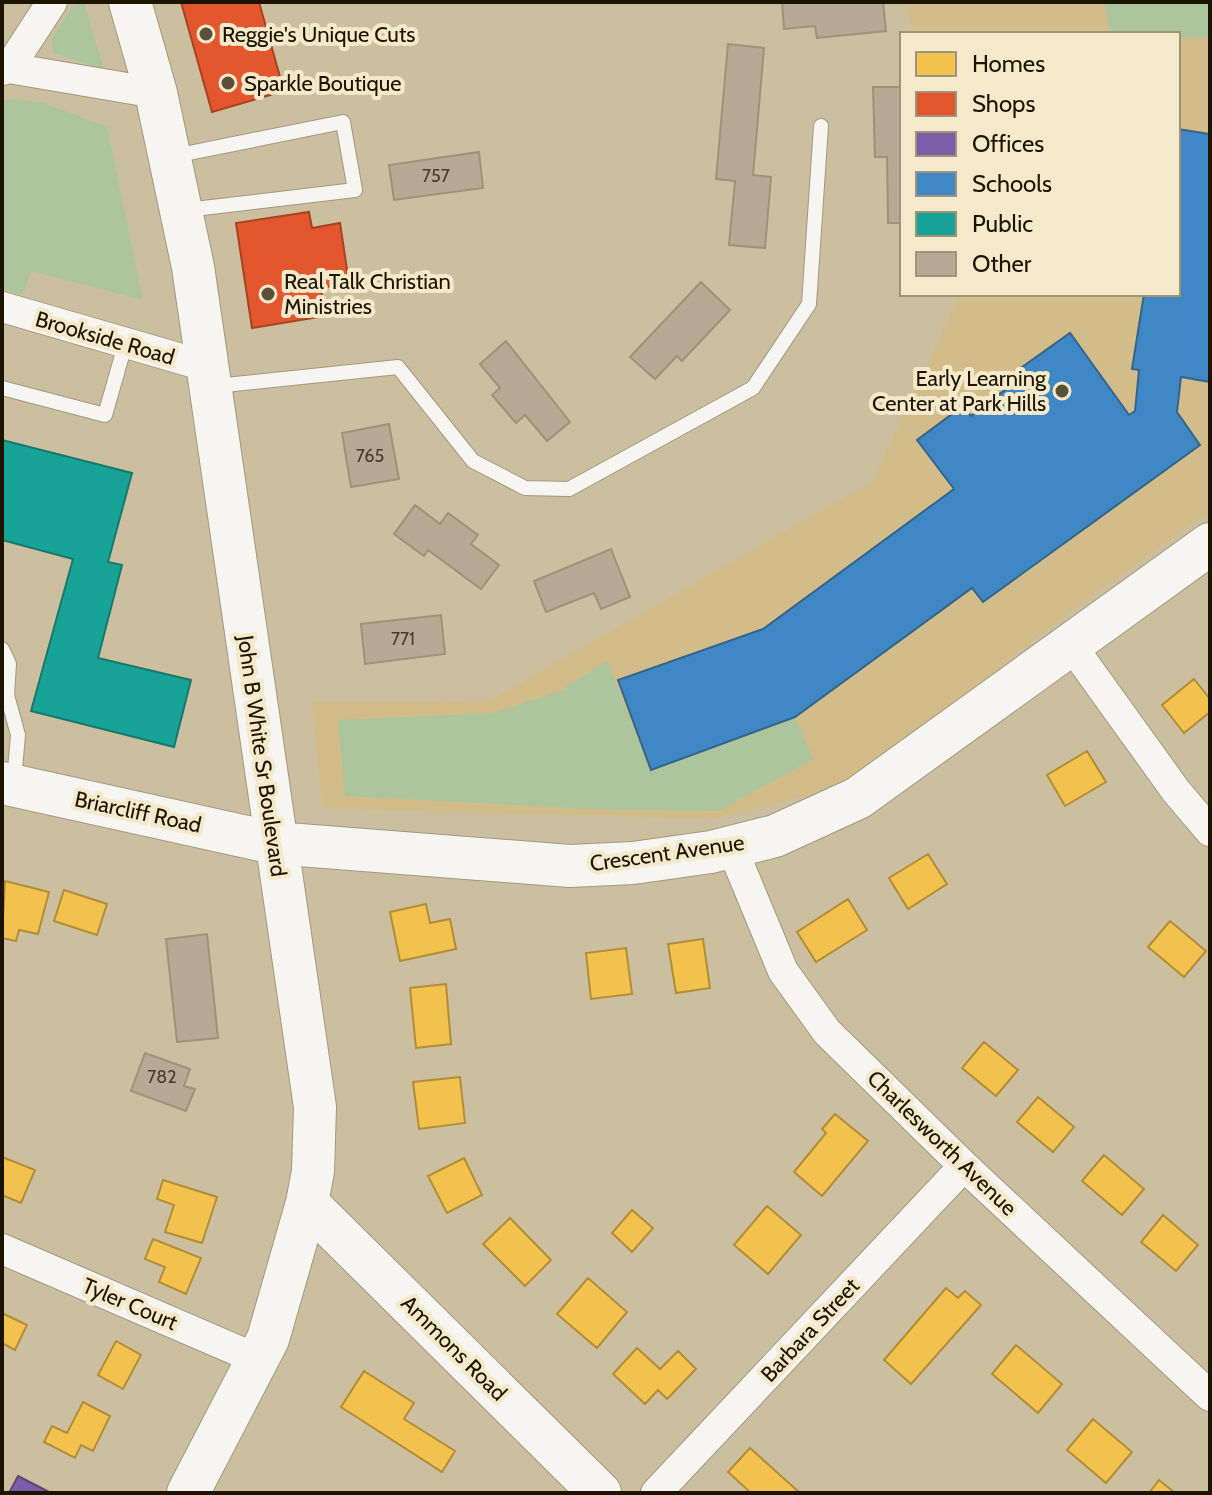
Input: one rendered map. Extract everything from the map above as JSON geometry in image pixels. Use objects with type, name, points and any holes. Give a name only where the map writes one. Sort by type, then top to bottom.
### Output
[{"type":"street","points":[[52,2],[6,69],[156,93]]},
{"type":"street","name":"John B White Sr Boulevard","points":[[130,2],[156,93],[182,211],[210,377],[274,843],[315,1107],[313,1171],[307,1203],[268,1339],[188,1493]]},
{"type":"street","name":"Brookside Road","points":[[2,307],[125,345],[210,377]]},
{"type":"street","name":"Crescent Avenue","points":[[274,843],[570,866],[633,863],[732,848],[803,825],[858,798],[1210,544]]},
{"type":"street","points":[[1071,645],[1176,791],[1210,831]]},
{"type":"street","name":"Briarcliff Road","points":[[8,784],[274,843]]},
{"type":"street","name":"Charlesworth Avenue","points":[[732,848],[783,971],[810,1013],[964,1166],[1210,1396]]},
{"type":"street","name":"Barbara Street","points":[[656,1493],[964,1166]]},
{"type":"street","name":"Ammons Road","points":[[307,1203],[600,1493]]},
{"type":"street","name":"Tyler Court","points":[[2,1249],[257,1359]]},
{"type":"lane","points":[[170,157],[343,122],[355,190],[182,211]]},
{"type":"lane","points":[[210,377],[398,367],[473,461],[525,488],[569,489],[753,388],[809,304],[821,126]]},
{"type":"lane","points":[[2,388],[105,415],[125,345]]},
{"type":"lane","points":[[2,649],[9,664],[7,695],[18,735],[8,784]]},
{"type":"shaded area","name":"Early Learning Center at Park Hills","points":[[906,2],[1210,2],[1210,511],[1049,628],[857,783],[715,819],[322,808],[312,702],[489,701],[873,481],[956,302],[954,296],[1180,296],[1180,32],[912,32]]},
{"type":"green space","points":[[76,2],[84,2],[104,70],[53,53],[52,38]]},
{"type":"green space","points":[[1104,2],[1210,2],[1210,38],[1180,38],[1180,32],[1111,32]]},
{"type":"green space","points":[[13,99],[44,103],[107,127],[143,300],[31,271],[23,295],[2,289],[2,101]]},
{"type":"green space","points":[[607,661],[651,770],[795,717],[813,759],[719,811],[591,809],[345,796],[338,720],[493,713],[560,691]]},
{"type":"building: Homes","points":[[1194,679],[1210,699],[1210,712],[1184,733],[1162,705]]},
{"type":"building: Homes","points":[[1087,751],[1106,782],[1065,806],[1047,775]]},
{"type":"building: Homes","points":[[928,854],[947,884],[908,909],[889,878]]},
{"type":"building: Homes","points":[[5,881],[49,892],[38,934],[19,930],[16,941],[2,938]]},
{"type":"building: Homes","points":[[64,890],[107,904],[97,935],[54,921]]},
{"type":"building: Homes","points":[[848,899],[867,930],[816,962],[797,932]]},
{"type":"building: Homes","points":[[426,904],[430,923],[450,919],[456,949],[400,961],[390,912]]},
{"type":"building: Homes","points":[[1170,921],[1206,951],[1184,977],[1148,947]]},
{"type":"building: Homes","points":[[703,939],[710,988],[676,993],[668,944]]},
{"type":"building: Homes","points":[[626,948],[632,994],[591,999],[586,953]]},
{"type":"building: Homes","points":[[446,984],[451,1044],[416,1048],[410,988]]},
{"type":"building: Homes","points":[[984,1042],[1018,1070],[996,1096],[962,1068]]},
{"type":"building: Homes","points":[[460,1077],[465,1123],[419,1129],[413,1082]]},
{"type":"building: Homes","points":[[1038,1097],[1074,1127],[1053,1152],[1017,1122]]},
{"type":"building: Homes","points":[[835,1114],[868,1141],[822,1196],[794,1172],[826,1133],[822,1129]]},
{"type":"building: Homes","points":[[1104,1155],[1144,1189],[1122,1215],[1082,1181]]},
{"type":"building: Homes","points":[[2,1157],[35,1170],[21,1203],[2,1195]]},
{"type":"building: Homes","points":[[464,1158],[482,1195],[447,1213],[428,1176]]},
{"type":"building: Homes","points":[[163,1180],[217,1197],[202,1243],[165,1232],[174,1205],[157,1199]]},
{"type":"building: Homes","points":[[767,1206],[801,1235],[768,1274],[734,1245]]},
{"type":"building: Homes","points":[[632,1210],[653,1228],[632,1252],[612,1233]]},
{"type":"building: Homes","points":[[1163,1215],[1198,1245],[1176,1271],[1141,1242]]},
{"type":"building: Homes","points":[[510,1218],[551,1260],[525,1286],[483,1244]]},
{"type":"building: Homes","points":[[153,1239],[201,1258],[186,1294],[159,1282],[165,1267],[145,1259]]},
{"type":"building: Homes","points":[[588,1278],[627,1312],[597,1348],[557,1314]]},
{"type":"building: Homes","points":[[946,1288],[958,1298],[965,1291],[981,1305],[911,1384],[884,1360]]},
{"type":"building: Homes","points":[[2,1313],[27,1325],[15,1350],[2,1343]]},
{"type":"building: Homes","points":[[116,1341],[141,1355],[123,1389],[98,1375]]},
{"type":"building: Homes","points":[[1016,1345],[1062,1384],[1038,1413],[992,1374]]},
{"type":"building: Homes","points":[[637,1348],[660,1369],[678,1351],[696,1369],[667,1399],[658,1390],[645,1404],[613,1374]]},
{"type":"building: Homes","points":[[364,1371],[414,1403],[404,1419],[455,1451],[442,1472],[341,1407]]},
{"type":"building: Homes","points":[[83,1402],[110,1416],[93,1451],[81,1445],[75,1458],[44,1442],[52,1426],[67,1433]]},
{"type":"building: Homes","points":[[1093,1419],[1132,1452],[1106,1483],[1067,1450]]},
{"type":"building: Homes","points":[[750,1448],[800,1493],[751,1493],[728,1472]]},
{"type":"building: Homes","points":[[1159,1480],[1175,1493],[1149,1493]]},
{"type":"building: Shops","points":[[181,2],[259,2],[284,91],[212,112]]},
{"type":"building: Shops","points":[[309,212],[312,228],[340,223],[349,283],[321,288],[325,316],[252,328],[236,223]]},
{"type":"building: Offices","points":[[18,1476],[51,1493],[9,1493]]},
{"type":"building: Schools","points":[[1180,129],[1210,134],[1210,382],[1181,377],[1177,412],[1200,445],[983,602],[972,588],[795,717],[651,770],[618,680],[763,629],[954,489],[917,440],[963,406],[971,416],[1023,376],[1018,370],[1070,333],[1129,415],[1135,411],[1139,370],[1132,369],[1144,296],[1180,296]]},
{"type":"building: Public","points":[[2,440],[132,473],[108,562],[122,565],[98,658],[191,680],[174,747],[31,711],[73,559],[2,540]]},
{"type":"building: Other","points":[[782,2],[883,2],[886,31],[817,38],[815,26],[784,29]]},
{"type":"building: Other","points":[[728,44],[764,48],[753,175],[771,177],[765,248],[729,245],[735,181],[716,179]]},
{"type":"building: Other","points":[[873,87],[900,87],[900,223],[888,223],[887,157],[875,157]]},
{"type":"building: Other","points":[[479,152],[483,188],[394,200],[389,165]]},
{"type":"building: Other","points":[[701,282],[730,310],[682,361],[677,356],[655,379],[630,357]]},
{"type":"building: Other","points":[[506,341],[570,422],[547,441],[525,415],[516,423],[492,395],[500,388],[480,364]]},
{"type":"building: Other","points":[[389,424],[399,479],[351,487],[342,433]]},
{"type":"building: Other","points":[[415,505],[440,524],[448,513],[478,535],[471,544],[499,565],[481,589],[428,550],[424,556],[394,534]]},
{"type":"building: Other","points":[[611,549],[630,597],[601,609],[594,593],[546,612],[534,581]]},
{"type":"building: Other","points":[[441,615],[445,654],[365,664],[361,624]]},
{"type":"building: Other","points":[[207,934],[218,1038],[177,1042],[166,939]]},
{"type":"building: Other","points":[[145,1053],[190,1069],[184,1086],[195,1089],[186,1111],[131,1091]]},
{"type":"place","name":"Reggie's Unique Cuts","points":[[206,34]]},
{"type":"place","name":"Sparkle Boutique","points":[[228,83]]},
{"type":"place","name":"Real Talk Christian Ministries","points":[[268,294]]},
{"type":"place","name":"Early Learning Center at Park Hills","points":[[1062,391]]}]
